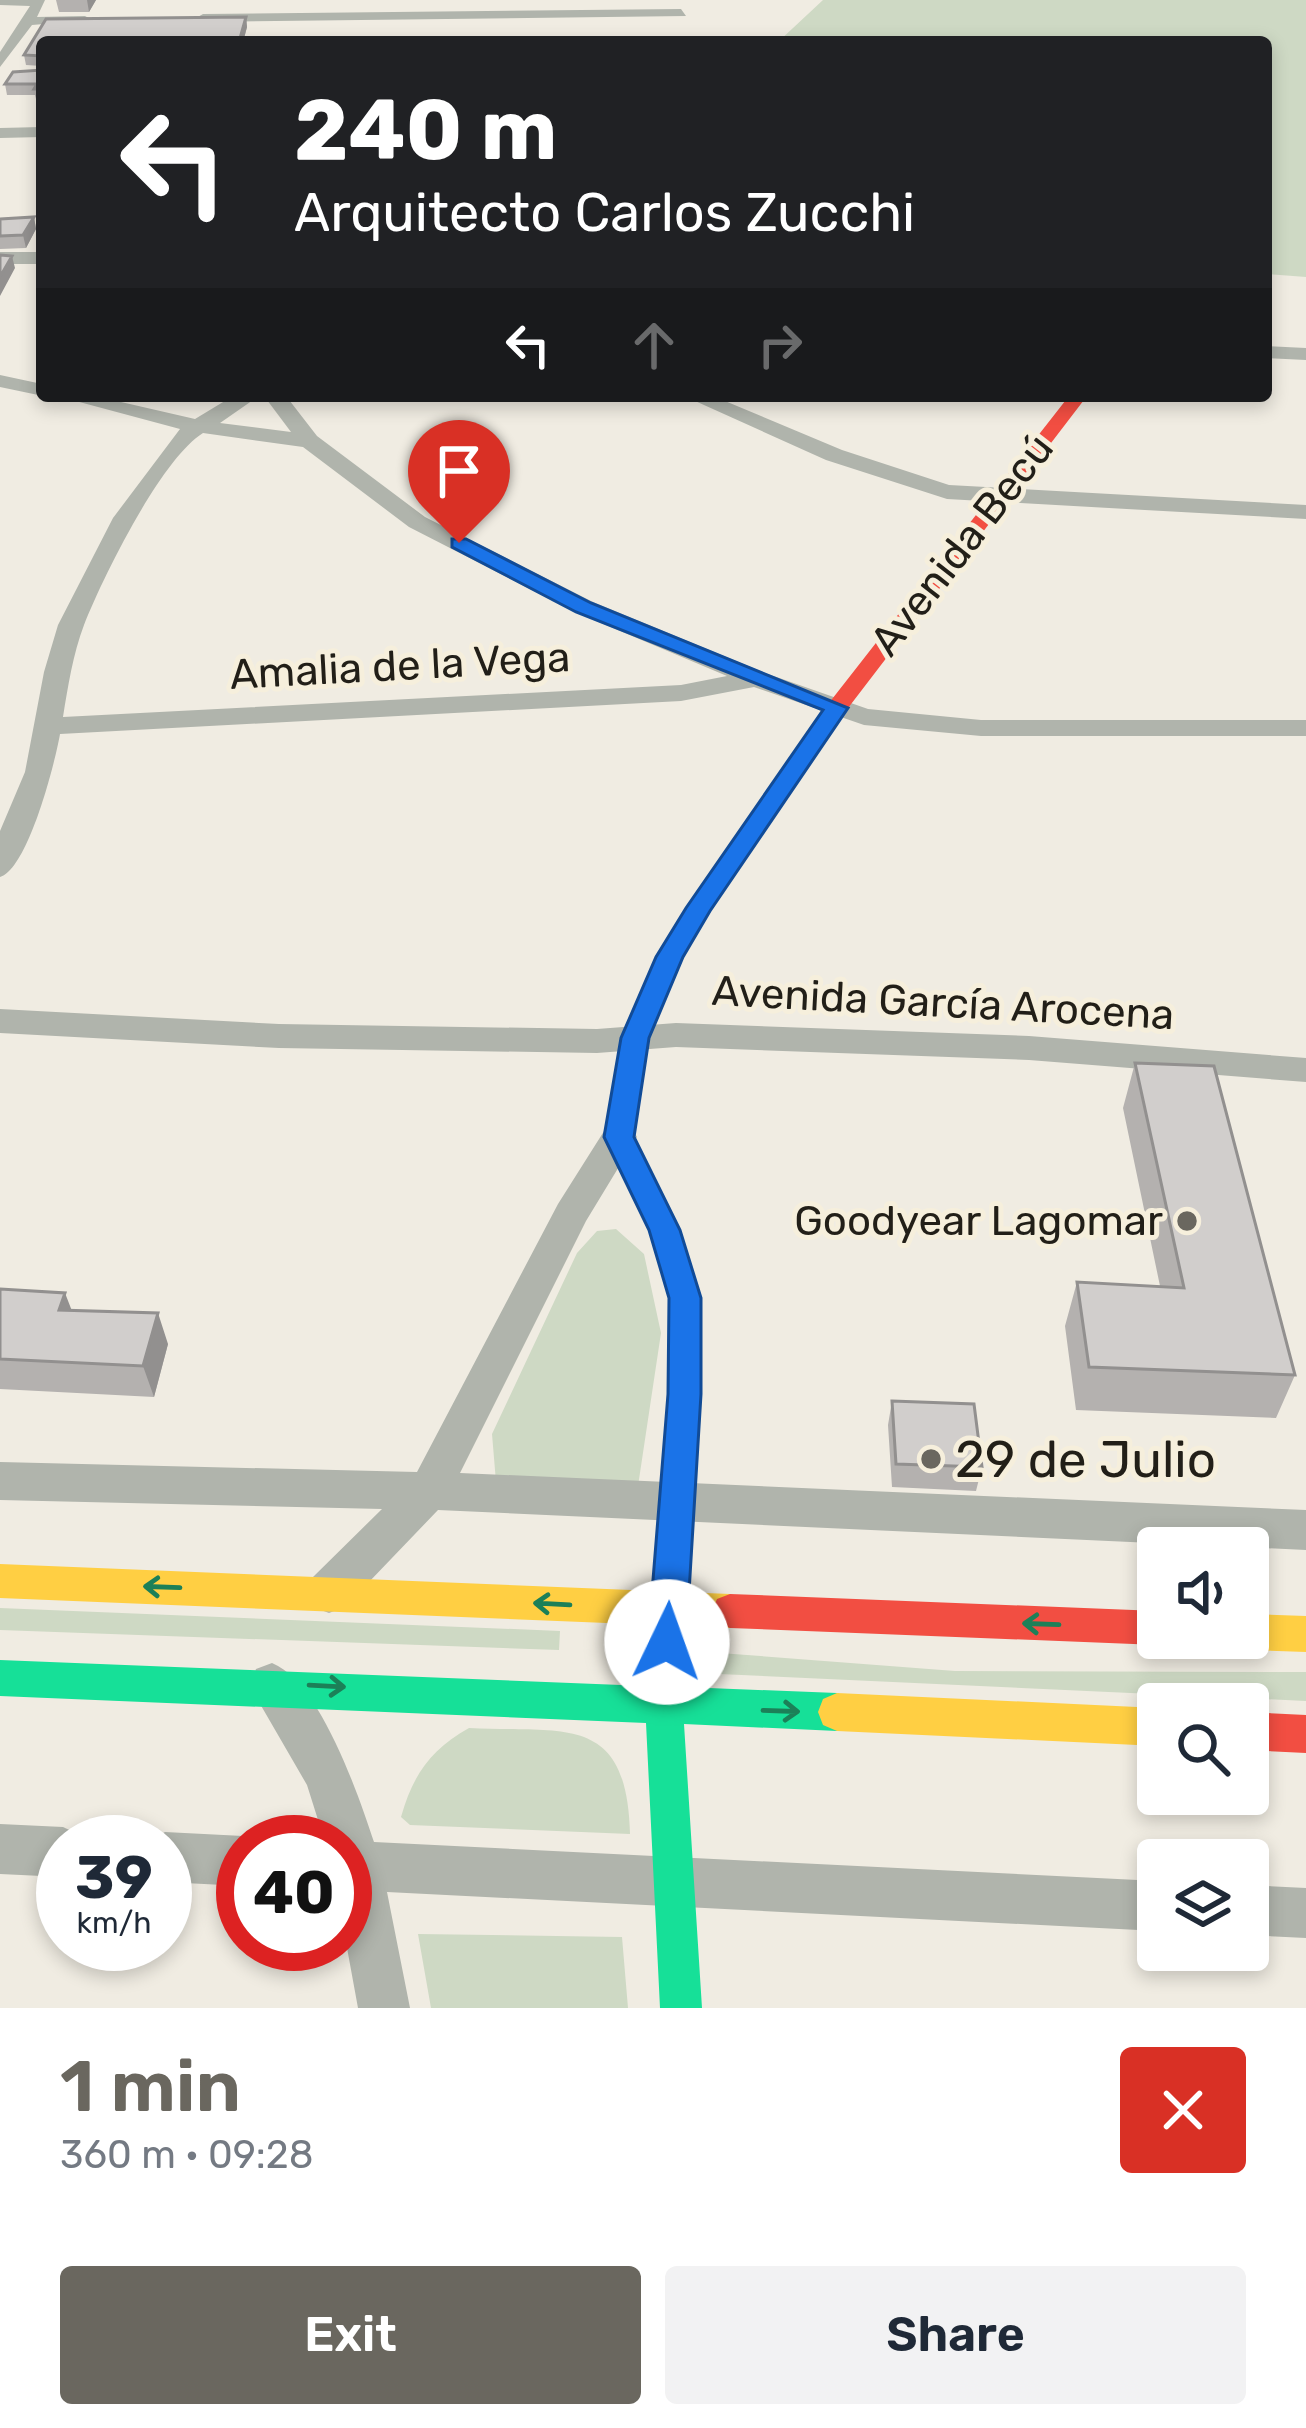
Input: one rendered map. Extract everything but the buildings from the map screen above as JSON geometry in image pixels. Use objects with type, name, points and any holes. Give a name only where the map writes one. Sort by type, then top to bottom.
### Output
[{"type":"street","points":[[664,28],[697,0]]},
{"type":"street","points":[[0,1],[41,1]]},
{"type":"street","points":[[3,63],[41,1]]},
{"type":"street","points":[[186,18],[681,13]]},
{"type":"street","points":[[27,21],[95,20]]},
{"type":"street","points":[[0,133],[36,133]]},
{"type":"street","points":[[0,258],[36,258]]},
{"type":"street","points":[[1272,352],[1306,354]]},
{"type":"street","points":[[0,381],[36,389]]},
{"type":"street","points":[[94,402],[196,426],[309,441]]},
{"type":"street","points":[[0,867],[39,772],[57,672],[87,592],[125,518],[180,438],[238,402]]},
{"type":"street","points":[[280,402],[309,441],[417,522],[584,608],[837,708],[908,724],[945,726],[1306,728]]},
{"type":"street","points":[[708,402],[772,431],[947,492],[1306,512]]},
{"type":"street","name":"Avenida Becú","points":[[326,1594],[429,1491],[571,1214],[619,1137],[635,1038],[669,957],[698,908],[837,708],[1073,402]]},
{"type":"street","name":"Amalia de la Vega","points":[[47,726],[681,693],[756,679]]},
{"type":"street","name":"Avenida García Arocena","points":[[0,1021],[279,1036],[676,1035],[1030,1048],[1306,1070]]},
{"type":"street","points":[[619,1137],[665,1230],[685,1298],[664,1706],[680,2008]]},
{"type":"street","points":[[0,1481],[429,1491],[1306,1531]]},
{"type":"street","points":[[0,1581],[1137,1627]]},
{"type":"street","points":[[1269,1633],[1306,1634]]},
{"type":"street","points":[[0,1678],[271,1683],[1137,1726]]},
{"type":"street","points":[[271,1683],[328,1774],[338,1815]]},
{"type":"street","points":[[1269,1732],[1306,1734]]},
{"type":"street","points":[[0,1849],[36,1851]]},
{"type":"street","points":[[372,1867],[1137,1905]]},
{"type":"street","points":[[1269,1911],[1306,1913]]},
{"type":"street","points":[[372,1956],[384,2008]]},
{"type":"green space","points":[[823,0],[1306,0],[1306,277],[1272,274],[1272,36],[784,36]]},
{"type":"green space","points":[[616,1229],[644,1254],[661,1333],[638,1486],[496,1482],[492,1434],[577,1253],[597,1231]]},
{"type":"green space","points":[[0,1608],[560,1631],[559,1650],[0,1630]]},
{"type":"green space","points":[[720,1653],[955,1671],[1306,1672],[1306,1701],[1269,1699],[1269,1683],[1137,1683],[1137,1693],[719,1674]]},
{"type":"green space","points":[[469,1728],[561,1732],[603,1748],[617,1767],[626,1795],[630,1834],[410,1825],[401,1817],[418,1776],[444,1745]]},
{"type":"green space","points":[[418,1934],[622,1937],[628,2008],[431,2008]]},
{"type":"traffic: fast","points":[[674,1551],[664,1706],[681,2008]]},
{"type":"traffic: fast","points":[[0,1678],[837,1712]]},
{"type":"traffic: slow","points":[[674,1551],[685,1394],[685,1298],[665,1230],[619,1137],[635,1038],[669,957],[693,917]]},
{"type":"traffic: slow","points":[[0,1581],[730,1611]]},
{"type":"traffic: slow","points":[[1269,1633],[1306,1634]]},
{"type":"traffic: slow","points":[[837,1712],[1137,1726]]},
{"type":"traffic: jam","points":[[693,917],[837,708],[1073,402]]},
{"type":"traffic: jam","points":[[730,1611],[1137,1627]]},
{"type":"traffic: jam","points":[[1269,1732],[1306,1734]]},
{"type":"place","name":"Goodyear Lagomar","points":[[1187,1221]]},
{"type":"place","name":"29 de Julio","points":[[931,1459]]},
{"type":"route","points":[[459,543],[584,608],[837,708],[698,908],[669,957],[635,1038],[619,1137],[665,1230],[685,1298],[685,1394],[667,1642]]}]
